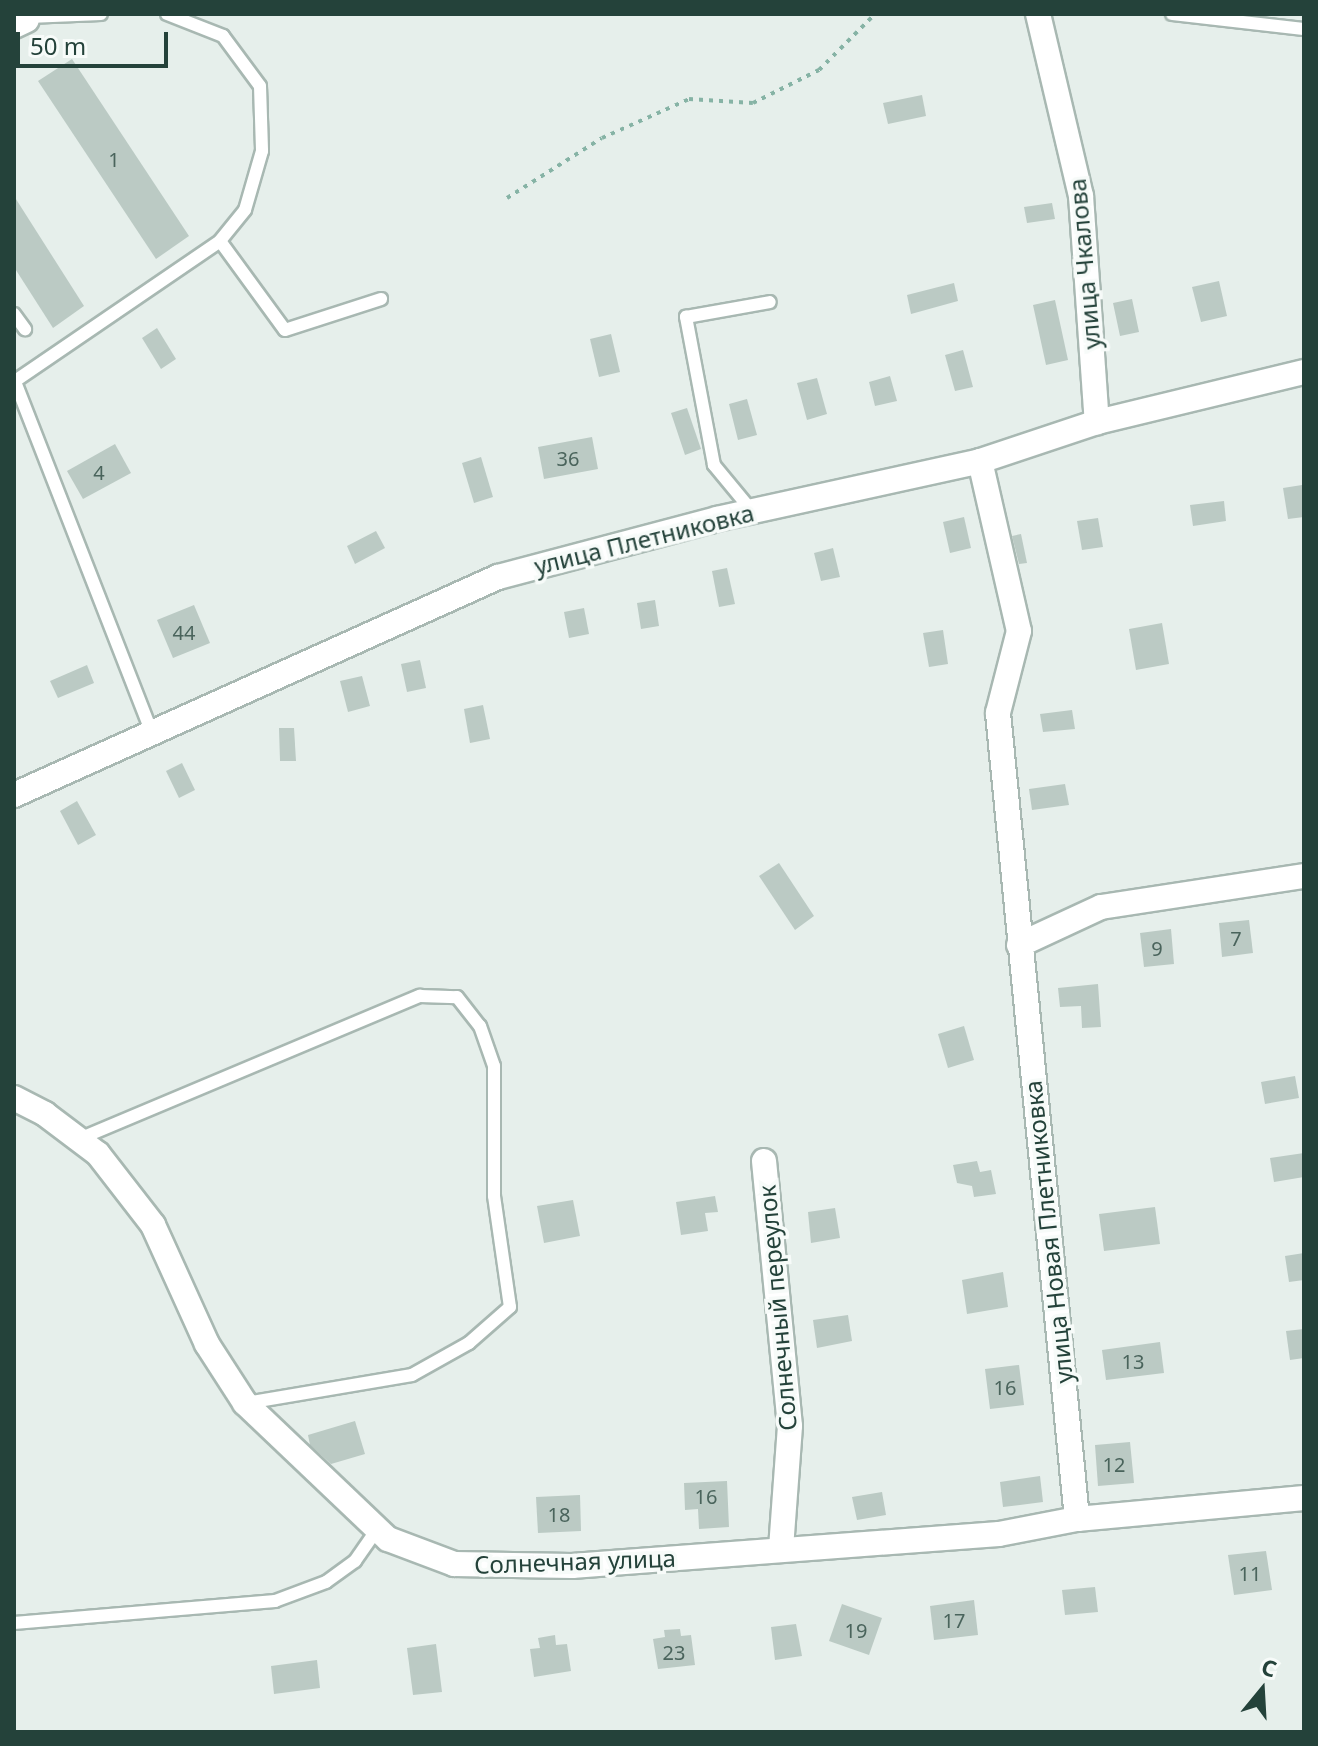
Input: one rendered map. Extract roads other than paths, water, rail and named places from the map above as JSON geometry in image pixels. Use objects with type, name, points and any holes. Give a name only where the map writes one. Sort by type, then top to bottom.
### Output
[{"type":"street","name":"улица Чкалова","points":[[1038,14],[1081,196],[1097,422]]},
{"type":"street","name":"улица Плетниковка","points":[[14,795],[498,577],[752,511],[980,461],[1097,422],[1304,372]]},
{"type":"street","name":"улица Новая Плетниковка","points":[[980,461],[1019,631],[998,713],[1077,1519]]},
{"type":"street","points":[[1019,945],[1101,907],[1304,876]]},
{"type":"street","name":"Солнечная улица","points":[[14,1098],[98,1154],[153,1225],[207,1344],[245,1403],[388,1539],[454,1564],[572,1566],[999,1534],[1077,1519],[1304,1498]]},
{"type":"street","name":"Солнечный переулок","points":[[764,1161],[790,1426],[781,1550]]},
{"type":"lane","points":[[23,20],[101,14]]},
{"type":"lane","points":[[152,733],[15,381],[220,241],[245,210],[262,151],[260,86],[223,36],[167,14]]},
{"type":"lane","points":[[1172,14],[1304,29]]},
{"type":"lane","points":[[220,241],[285,330],[381,299]]},
{"type":"lane","points":[[752,511],[714,465],[686,317],[770,302]]},
{"type":"lane","points":[[14,314],[25,329]]},
{"type":"lane","points":[[79,1139],[420,996],[457,997],[480,1026],[494,1066],[494,1196],[510,1307],[469,1343],[412,1375],[245,1403]]},
{"type":"lane","points":[[14,1623],[275,1601],[326,1582],[355,1561],[378,1528]]}]
